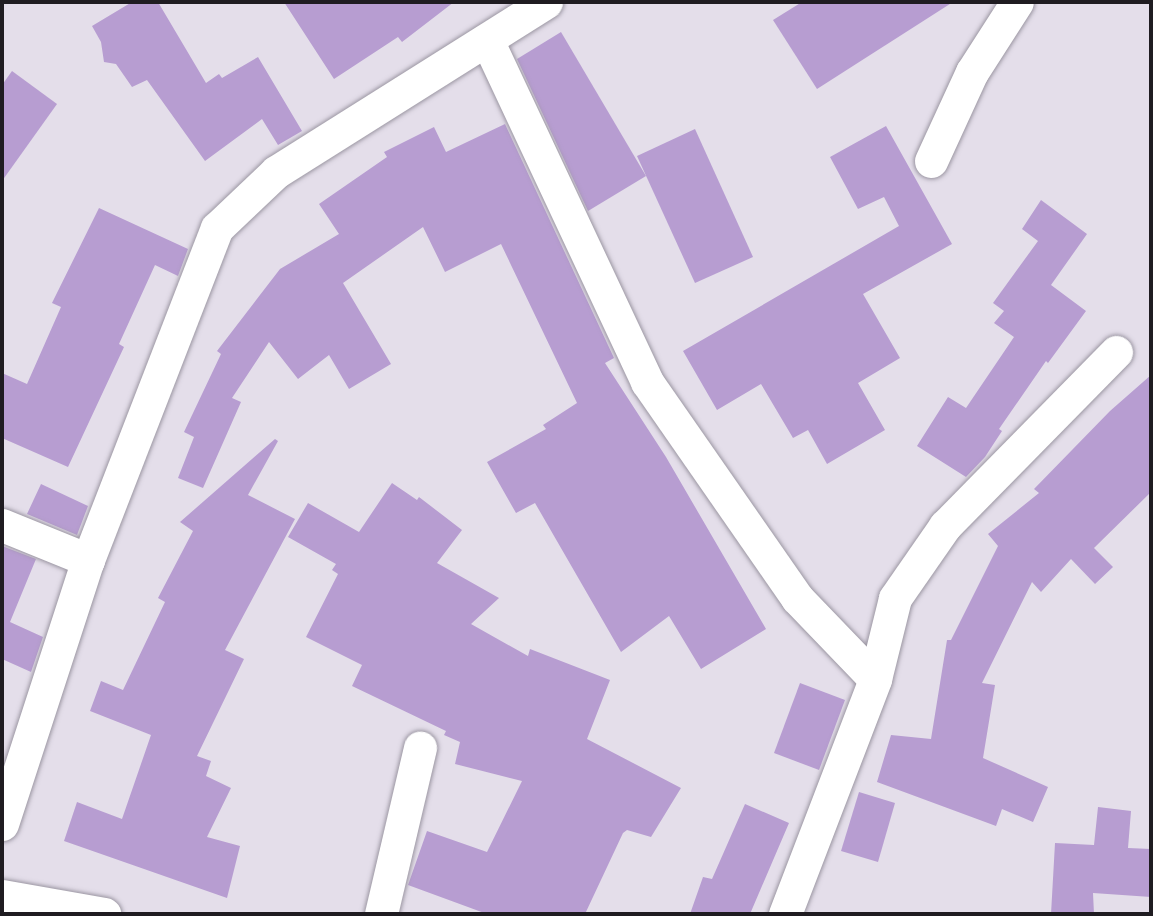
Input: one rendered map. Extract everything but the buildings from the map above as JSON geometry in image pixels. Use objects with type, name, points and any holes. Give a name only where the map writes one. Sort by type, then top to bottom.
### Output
[{"type":"street","points":[[2,824],[88,560],[217,228],[275,172],[546,2]]},
{"type":"street","points":[[931,161],[972,72],[1017,2]]},
{"type":"street","points":[[487,40],[647,382],[797,598],[875,679]]},
{"type":"street","points":[[785,914],[875,679],[895,598],[945,526],[1116,352]]},
{"type":"street","points":[[2,525],[88,560]]},
{"type":"street","points":[[381,914],[420,748]]},
{"type":"street","points":[[2,896],[104,914]]}]
